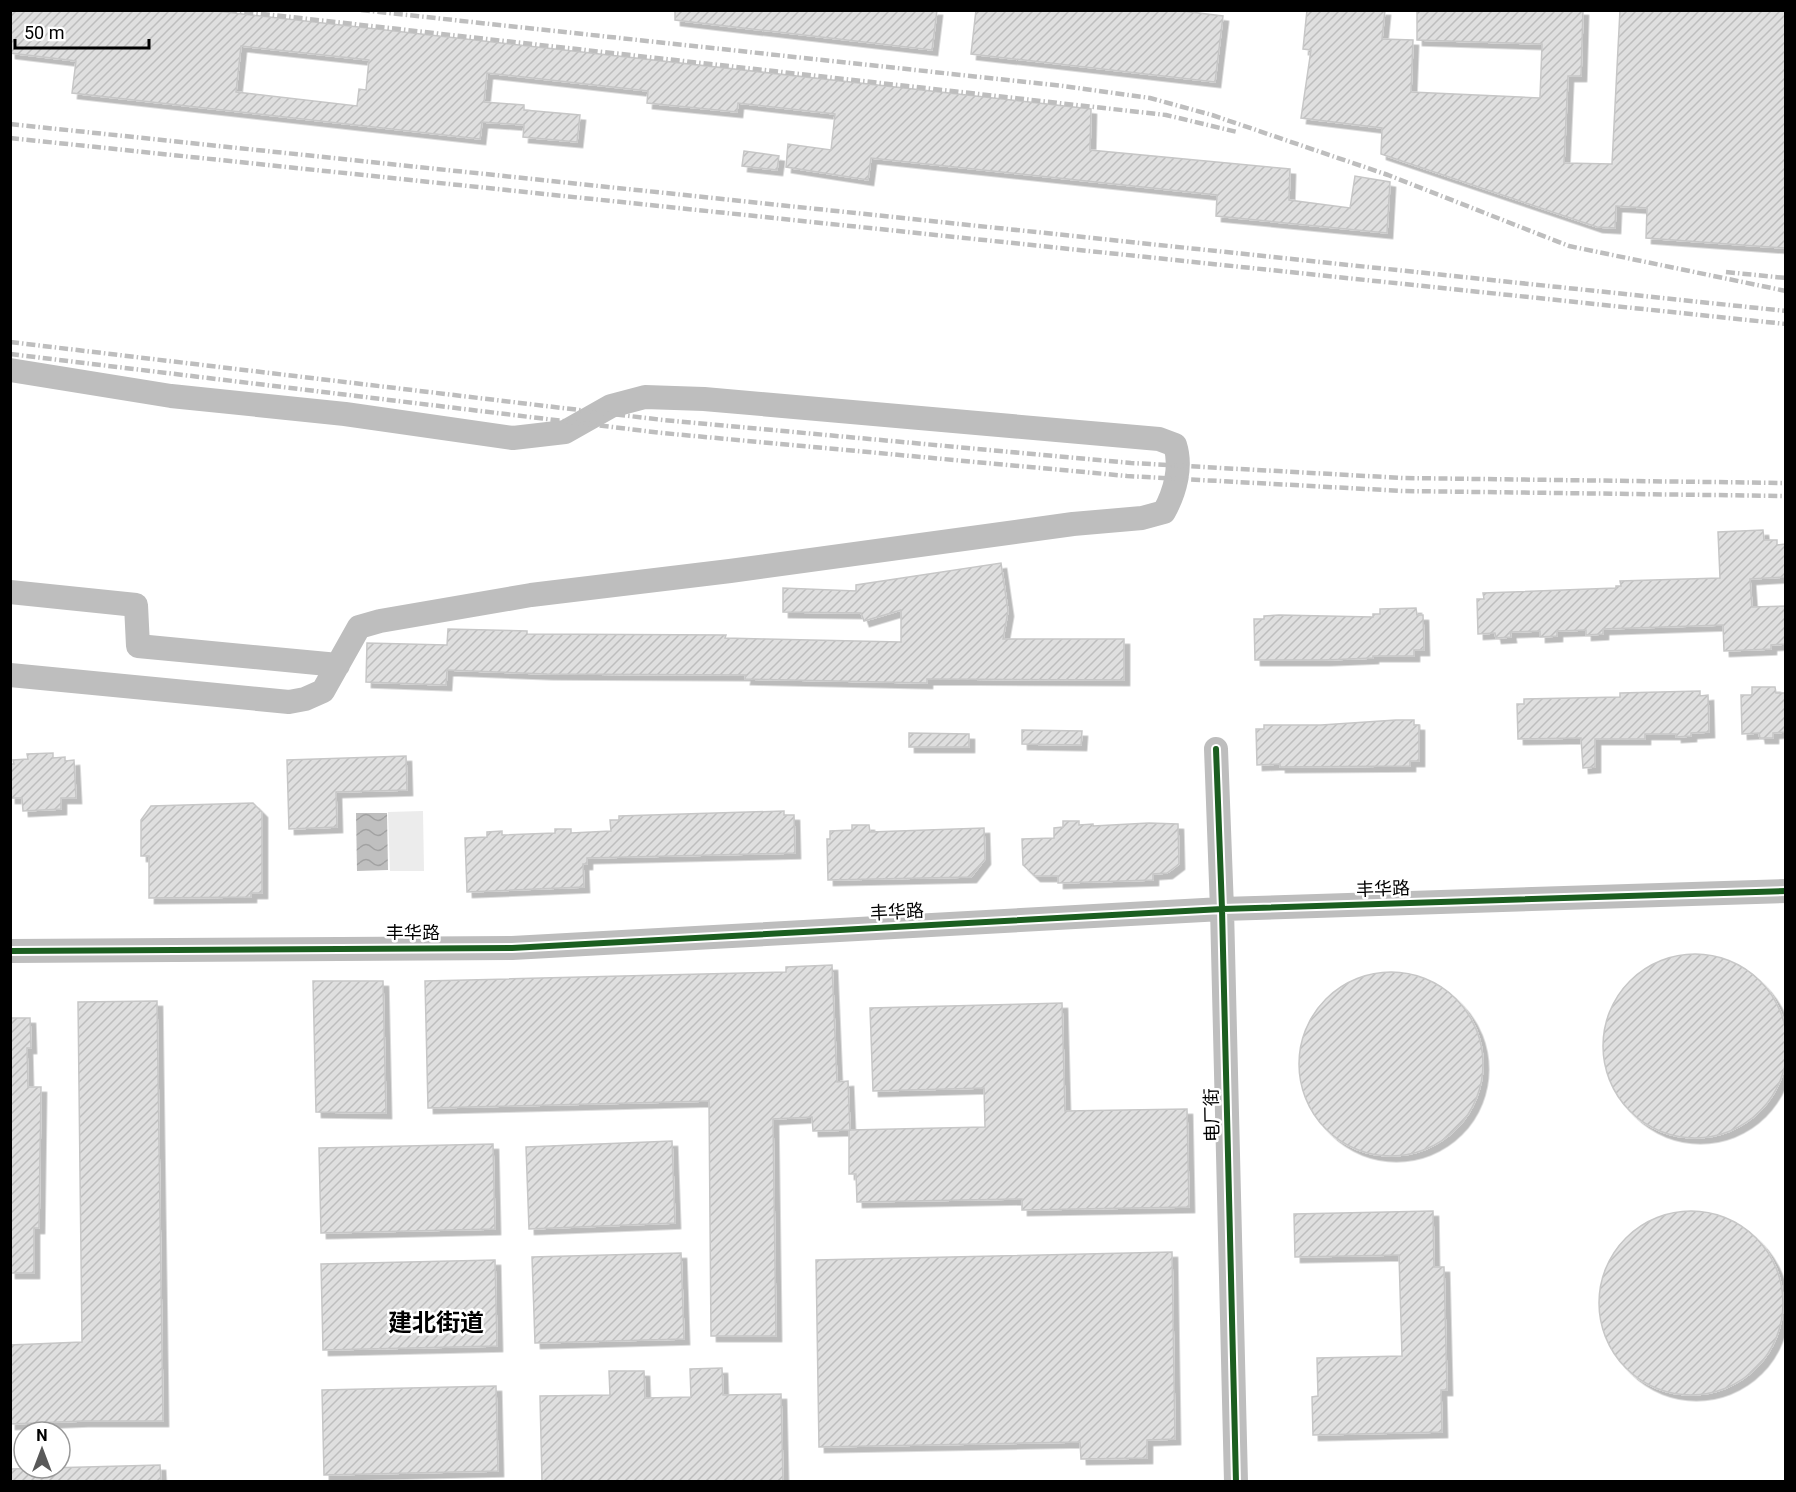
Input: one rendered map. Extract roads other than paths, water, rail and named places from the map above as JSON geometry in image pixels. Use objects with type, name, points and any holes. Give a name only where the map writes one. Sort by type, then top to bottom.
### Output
[{"type":"street","points":[[10,370],[171,396],[345,414],[513,438],[565,432],[611,406],[645,397],[704,399],[1159,439],[1174,445],[1179,458],[1172,497],[1164,512],[1142,518],[1073,524],[730,571],[531,595],[380,621],[359,627],[323,691],[306,699],[289,702],[10,675]]},
{"type":"street","points":[[10,592],[136,605],[138,646],[338,665]]},
{"type":"street","name":"电厂街","points":[[1216,749],[1236,1482]]},
{"type":"street","name":"丰华路","points":[[10,951],[512,948],[1222,909],[1785,891]]},
{"type":"water","points":[[356,813],[387,813],[388,870],[357,871]]},
{"type":"railway","points":[[228,10],[1166,115],[1237,132]]},
{"type":"railway","points":[[361,10],[1063,86],[1150,98],[1212,115],[1388,175],[1569,246],[1786,291]]},
{"type":"railway","points":[[10,124],[1786,311]]},
{"type":"railway","points":[[10,138],[1786,324]]},
{"type":"railway","points":[[1726,272],[1786,278]]},
{"type":"railway","points":[[10,342],[663,420],[1131,463],[1403,478],[1786,483]]},
{"type":"railway","points":[[10,354],[662,433],[1127,476],[1403,491],[1786,496]]},
{"type":"district","name":"建北街道","points":[[436,1323]]}]
